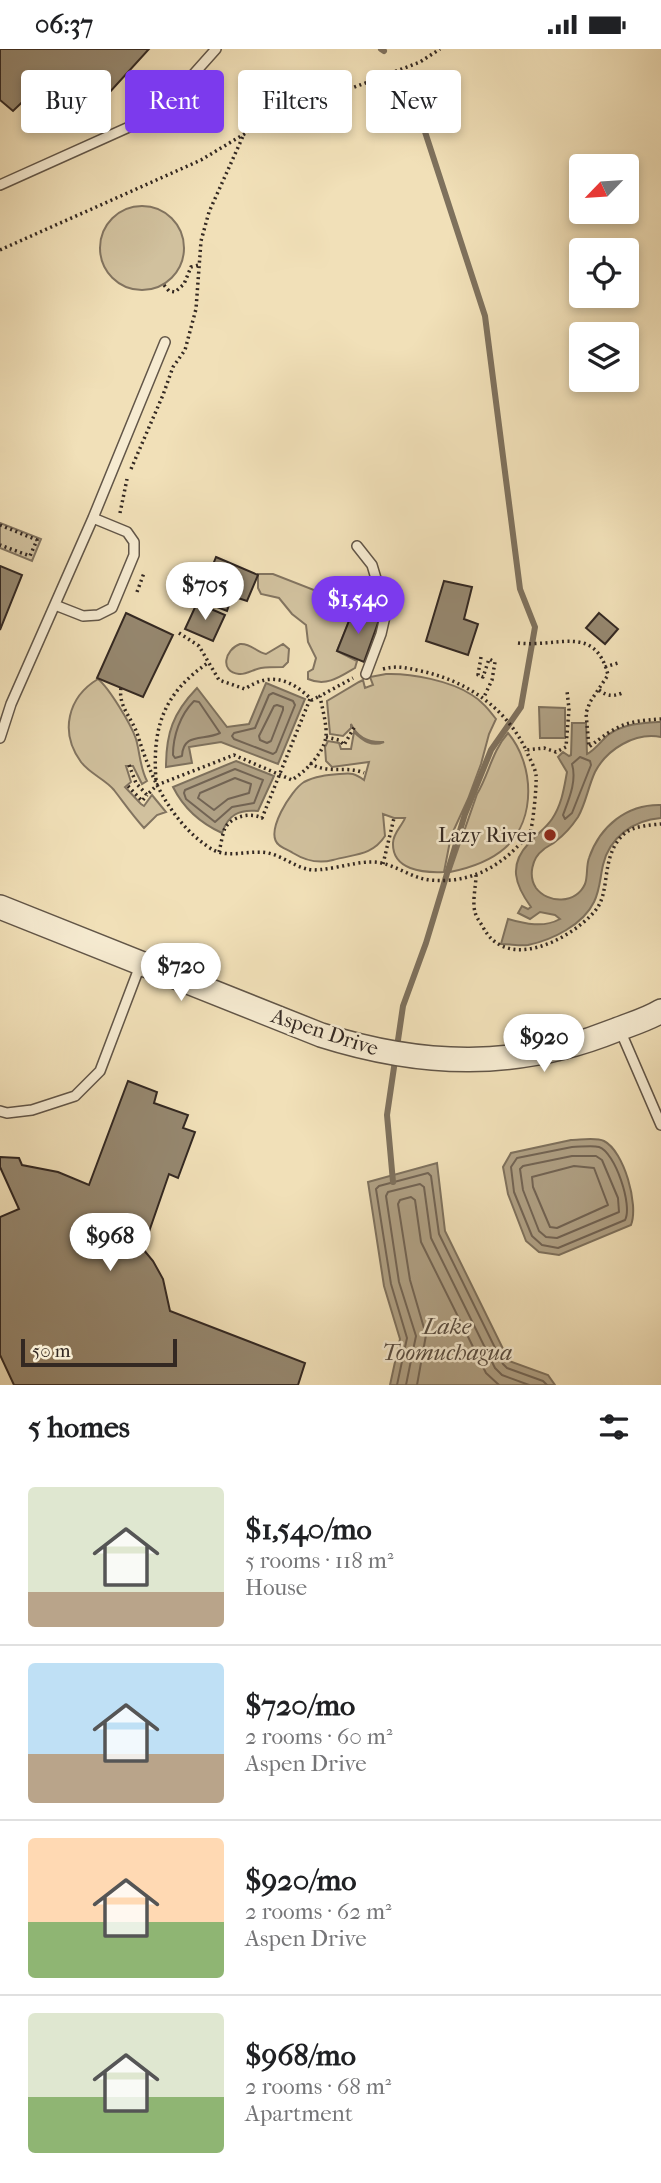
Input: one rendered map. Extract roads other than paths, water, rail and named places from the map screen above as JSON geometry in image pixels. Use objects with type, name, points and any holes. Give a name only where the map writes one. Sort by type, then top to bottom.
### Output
[{"type":"street","name":"Aspen Drive","points":[[0,907],[321,1035],[376,1051],[444,1060],[505,1058],[584,1043],[661,1011]]},
{"type":"lane","points":[[0,185],[158,114],[216,49]]},
{"type":"lane","points":[[0,738],[11,704],[93,517],[165,342]]},
{"type":"lane","points":[[55,605],[83,616],[98,615],[111,608],[134,555],[135,542],[127,532],[93,517]]},
{"type":"lane","points":[[357,546],[373,565],[386,612],[366,674]]},
{"type":"lane","points":[[0,1111],[7,1113],[32,1110],[75,1096],[100,1071],[141,963]]},
{"type":"lane","points":[[619,1029],[661,1125]]},
{"type":"water","points":[[266,683],[305,699],[278,764],[221,742],[189,747],[192,763],[166,767],[167,744],[172,724],[197,688],[227,727],[249,724]]},
{"type":"water","points":[[539,707],[565,708],[565,738],[540,738]]},
{"type":"water","name":"Lazy River","points":[[661,722],[661,737],[632,740],[614,750],[600,764],[578,817],[562,836],[536,858],[532,873],[536,888],[554,899],[562,900],[575,895],[585,884],[588,861],[594,846],[616,819],[637,808],[661,805],[661,818],[641,822],[617,839],[606,855],[594,902],[575,924],[537,943],[501,944],[508,919],[541,924],[560,919],[555,915],[540,912],[530,919],[518,913],[522,906],[528,909],[531,907],[518,883],[516,867],[522,851],[550,822],[558,808],[567,772],[558,757],[563,752],[571,755],[572,723],[586,723],[587,754],[620,728]]},
{"type":"water","points":[[236,761],[274,776],[258,811],[245,811],[235,815],[227,822],[222,833],[193,815],[173,787]]},
{"type":"water","points":[[571,1140],[604,1141],[618,1156],[631,1192],[631,1225],[559,1255],[539,1252],[526,1241],[508,1194],[503,1167],[511,1153]]},
{"type":"water","name":"Lake Toomuchagua","points":[[437,1163],[445,1231],[509,1361],[548,1375],[555,1385],[390,1385],[400,1339],[384,1286],[368,1182]]},
{"type":"waterway","points":[[393,1182],[387,1115],[403,1006],[426,943],[465,814],[491,750],[521,707],[535,627],[520,589],[485,316],[425,133]]},
{"type":"place","name":"Lazy River","points":[[550,835]]}]
